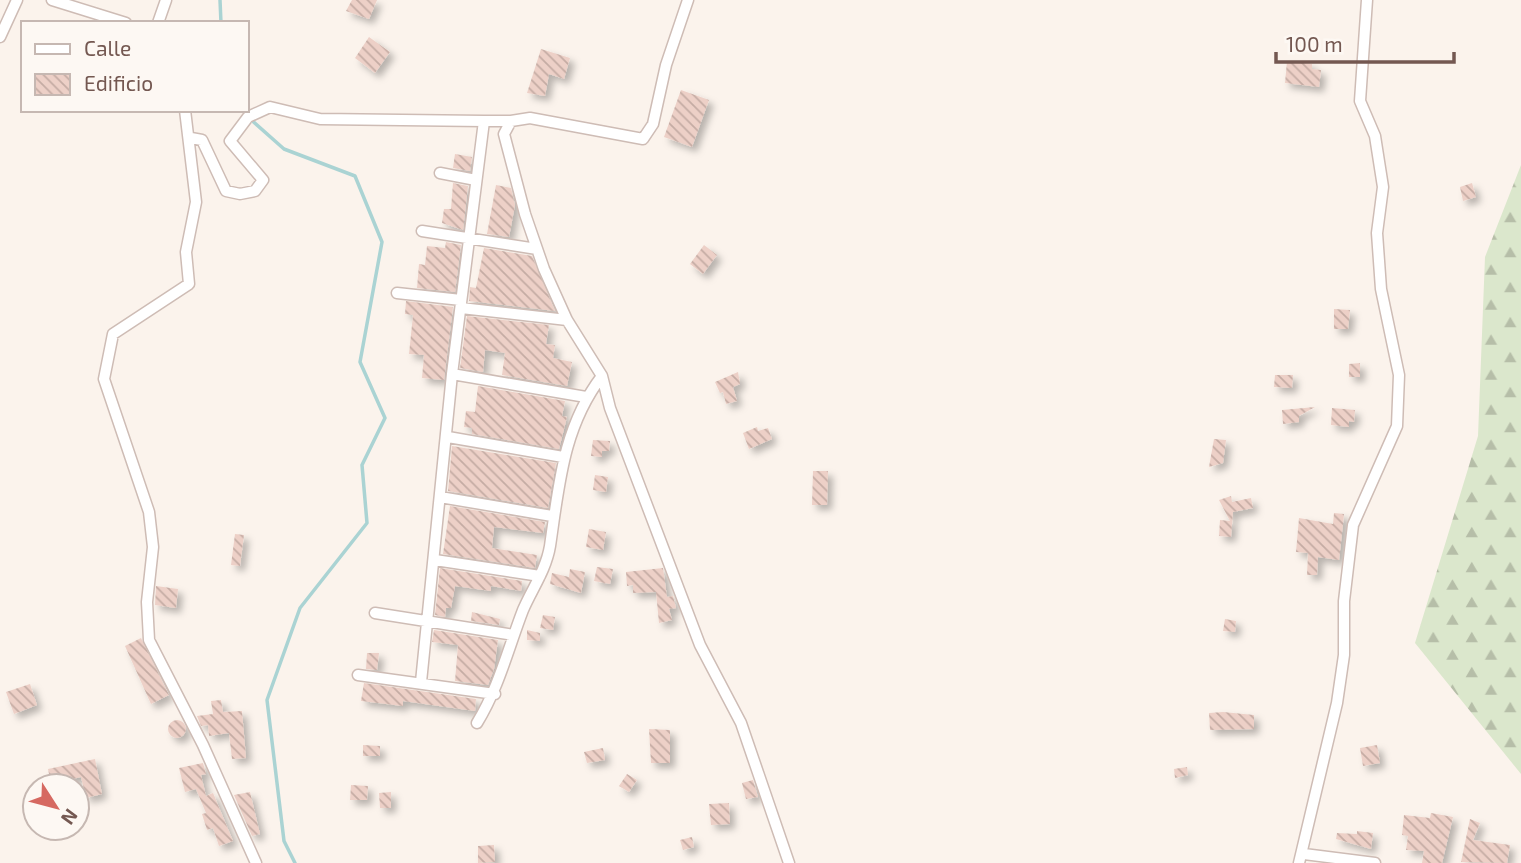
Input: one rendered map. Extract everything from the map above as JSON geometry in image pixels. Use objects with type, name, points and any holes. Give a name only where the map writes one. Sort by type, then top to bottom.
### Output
[{"type":"street","points":[[0,37],[17,0]]},
{"type":"street","points":[[52,0],[120,21]]},
{"type":"street","points":[[159,21],[166,0]]},
{"type":"street","points":[[191,138],[202,140],[226,191],[240,194],[255,191],[263,180],[230,141],[248,117],[270,107],[320,119],[511,121],[530,118],[643,139],[653,124],[666,65],[688,0]]},
{"type":"street","points":[[1367,0],[1360,101],[1375,136],[1384,187],[1377,233],[1381,289],[1399,375],[1397,426],[1353,525],[1344,601],[1344,655],[1301,858],[1375,863]]},
{"type":"street","points":[[185,112],[191,138],[196,202],[186,252],[189,284],[113,334],[104,379],[149,512],[153,547],[146,602],[149,640],[203,745],[256,863]]},
{"type":"street","points":[[421,682],[448,437],[452,373],[484,121]]},
{"type":"street","points":[[511,121],[505,134],[537,249],[567,320],[602,376],[610,408],[700,645],[741,723],[789,863]]},
{"type":"street","points":[[440,173],[476,180]]},
{"type":"street","points":[[422,231],[537,249]]},
{"type":"street","points":[[397,293],[567,320]]},
{"type":"street","points":[[452,373],[586,397]]},
{"type":"street","points":[[477,723],[495,694],[514,635],[550,547],[552,516],[563,457],[573,423],[586,397],[602,376]]},
{"type":"street","points":[[448,437],[563,457]]},
{"type":"street","points":[[440,497],[552,516]]},
{"type":"street","points":[[435,559],[540,576]]},
{"type":"street","points":[[375,613],[514,635]]},
{"type":"street","points":[[358,674],[495,694]]},
{"type":"green space","points":[[1521,165],[1521,774],[1415,643],[1478,436],[1485,257]]},
{"type":"building","points":[[352,0],[377,0],[369,19],[346,11]]},
{"type":"building","points":[[369,37],[390,52],[375,73],[355,58]]},
{"type":"building","points":[[541,49],[570,58],[564,79],[549,74],[545,96],[527,93]]},
{"type":"building","points":[[1287,61],[1312,64],[1312,69],[1321,70],[1319,87],[1285,83]]},
{"type":"building","points":[[681,90],[709,100],[692,147],[664,137]]},
{"type":"building","points":[[455,154],[472,157],[470,171],[453,168]]},
{"type":"building","points":[[453,183],[468,186],[463,230],[442,223],[444,209],[451,209]]},
{"type":"building","points":[[1472,183],[1476,197],[1463,201],[1460,187]]},
{"type":"building","points":[[496,185],[511,188],[515,205],[509,237],[487,234]]},
{"type":"building","points":[[446,242],[461,245],[455,292],[417,288],[419,264],[425,265],[427,246],[445,248]]},
{"type":"building","points":[[704,245],[717,255],[703,274],[690,264]]},
{"type":"building","points":[[484,248],[532,256],[555,311],[469,301],[470,287],[476,288]]},
{"type":"building","points":[[406,301],[453,307],[444,380],[422,378],[424,355],[409,354],[413,315],[405,314]]},
{"type":"building","points":[[1334,309],[1350,310],[1348,329],[1334,329]]},
{"type":"building","points":[[467,316],[549,325],[546,344],[555,345],[553,358],[572,362],[567,386],[502,375],[505,353],[485,350],[483,372],[460,368]]},
{"type":"building","points":[[1360,363],[1360,377],[1349,377],[1349,364]]},
{"type":"building","points":[[738,372],[740,384],[733,387],[737,401],[726,404],[723,392],[720,393],[715,382]]},
{"type":"building","points":[[1275,375],[1293,375],[1292,388],[1274,387]]},
{"type":"building","points":[[478,386],[565,401],[562,416],[567,417],[559,449],[472,434],[472,428],[464,427],[466,411],[475,412]]},
{"type":"building","points":[[1315,407],[1299,416],[1299,422],[1283,424],[1282,410]]},
{"type":"building","points":[[1332,408],[1355,410],[1354,422],[1349,421],[1349,427],[1331,425]]},
{"type":"building","points":[[757,427],[758,431],[768,428],[772,439],[749,449],[743,433]]},
{"type":"building","points":[[1214,439],[1226,440],[1223,463],[1209,467]]},
{"type":"building","points":[[593,440],[610,441],[609,451],[602,451],[602,457],[591,456]]},
{"type":"building","points":[[452,446],[556,463],[548,508],[448,491]]},
{"type":"building","points":[[813,471],[828,471],[827,505],[812,505]]},
{"type":"building","points":[[595,475],[608,477],[606,492],[593,490]]},
{"type":"building","points":[[1231,496],[1232,502],[1251,498],[1253,508],[1233,512],[1231,537],[1219,536],[1220,520],[1230,521],[1219,500]]},
{"type":"building","points":[[450,506],[545,522],[543,533],[494,527],[492,548],[537,555],[535,568],[443,554]]},
{"type":"building","points":[[1334,513],[1344,514],[1339,560],[1318,557],[1317,575],[1307,575],[1308,553],[1296,552],[1299,518],[1333,524]]},
{"type":"building","points":[[589,529],[606,532],[603,550],[586,547]]},
{"type":"building","points":[[235,534],[244,535],[240,566],[231,565]]},
{"type":"building","points":[[597,567],[613,569],[610,584],[594,581]]},
{"type":"building","points":[[440,568],[522,581],[521,591],[491,586],[491,591],[455,586],[451,608],[446,608],[445,617],[435,615]]},
{"type":"building","points":[[663,568],[667,597],[673,596],[676,608],[669,609],[672,620],[659,623],[656,592],[633,593],[633,585],[627,586],[626,572]]},
{"type":"building","points":[[570,569],[585,572],[581,593],[550,584],[552,573],[569,577]]},
{"type":"building","points":[[156,586],[178,589],[176,608],[155,605]]},
{"type":"building","points":[[472,612],[500,619],[499,625],[471,621]]},
{"type":"building","points":[[543,615],[555,617],[553,630],[540,628]]},
{"type":"building","points":[[1225,619],[1236,621],[1235,632],[1223,631]]},
{"type":"building","points":[[434,630],[498,640],[494,669],[488,685],[455,681],[458,645],[432,642]]},
{"type":"building","points":[[527,630],[540,633],[540,641],[527,640]]},
{"type":"building","points":[[141,638],[169,695],[151,704],[125,646]]},
{"type":"building","points":[[367,653],[379,653],[377,670],[366,669]]},
{"type":"building","points":[[364,683],[476,699],[475,711],[403,701],[403,706],[361,701]]},
{"type":"building","points":[[30,684],[37,705],[14,714],[6,692]]},
{"type":"building","points":[[221,700],[223,712],[242,711],[246,758],[232,759],[229,733],[209,736],[208,725],[201,726],[197,716],[213,714],[211,701]]},
{"type":"building","points":[[1209,713],[1254,715],[1254,729],[1210,730]]},
{"type":"building","points":[[177,720],[183,723],[186,729],[183,735],[177,738],[171,735],[168,729],[171,723]]},
{"type":"building","points":[[649,729],[670,730],[670,763],[651,763]]},
{"type":"building","points":[[363,745],[380,746],[380,756],[363,756]]},
{"type":"building","points":[[1377,745],[1380,763],[1363,766],[1360,748]]},
{"type":"building","points":[[603,748],[605,760],[587,763],[584,752]]},
{"type":"building","points":[[95,759],[102,794],[91,797],[91,772],[49,772],[48,769]]},
{"type":"building","points":[[203,763],[206,774],[201,775],[206,796],[213,793],[233,841],[219,846],[213,828],[207,830],[202,814],[206,813],[196,789],[185,792],[179,768]]},
{"type":"building","points":[[1187,767],[1188,775],[1175,778],[1174,769]]},
{"type":"building","points":[[627,774],[637,780],[629,792],[619,786]]},
{"type":"building","points":[[753,780],[758,797],[746,799],[742,783]]},
{"type":"building","points":[[351,785],[368,786],[367,800],[350,800]]},
{"type":"building","points":[[250,792],[260,834],[252,836],[234,795]]},
{"type":"building","points":[[391,792],[391,808],[380,808],[379,793]]},
{"type":"building","points":[[729,803],[730,824],[711,825],[709,804]]},
{"type":"building","points":[[1431,813],[1453,817],[1442,863],[1422,863],[1424,851],[1406,850],[1408,836],[1402,835],[1404,815],[1430,818]]},
{"type":"building","points":[[1470,819],[1480,823],[1473,840],[1510,845],[1507,863],[1461,862]]},
{"type":"building","points":[[1357,831],[1373,833],[1371,849],[1336,839],[1337,833],[1357,834]]},
{"type":"building","points":[[692,837],[694,847],[683,850],[680,840]]},
{"type":"building","points":[[494,845],[495,862],[478,863],[478,846]]},
{"type":"waterway","points":[[220,0],[221,21]]},
{"type":"waterway","points":[[246,112],[284,149],[355,176],[382,242],[360,362],[385,418],[362,465],[367,523],[300,608],[267,700],[284,841],[295,863]]}]
